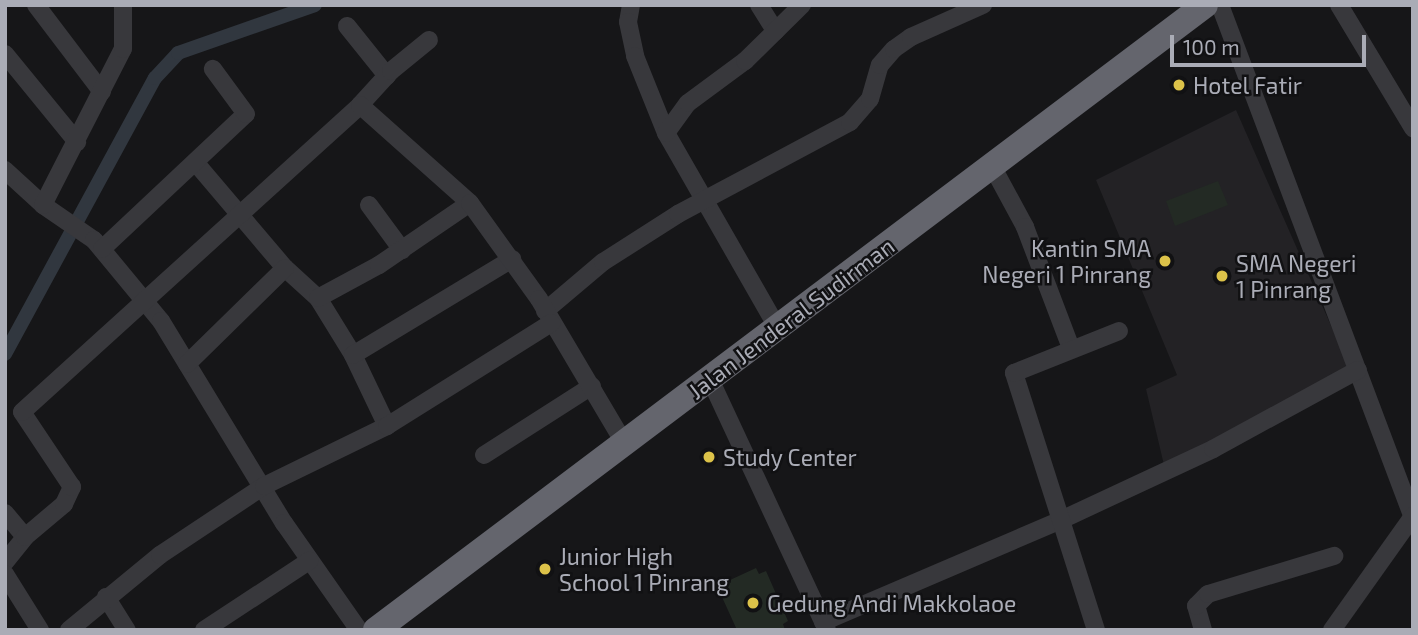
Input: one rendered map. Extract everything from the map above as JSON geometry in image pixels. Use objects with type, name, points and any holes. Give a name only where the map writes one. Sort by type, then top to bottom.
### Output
[{"type":"highway","name":"Jalan Jenderal Sudirman","points":[[376,630],[402,622],[709,377],[1205,5]]},
{"type":"street","points":[[36,5],[102,92]]},
{"type":"street","points":[[47,208],[123,49],[123,5]]},
{"type":"street","points":[[631,5],[628,22],[635,56],[666,132],[777,327]]},
{"type":"street","points":[[760,5],[775,31]]},
{"type":"street","points":[[666,132],[688,103],[745,61],[802,5]]},
{"type":"street","points":[[69,630],[106,597],[264,486],[387,426],[548,317],[603,262],[704,201],[850,121],[870,99],[880,65],[894,50],[911,37],[983,5]]},
{"type":"street","points":[[1220,5],[1413,517],[1332,630]]},
{"type":"street","points":[[1339,5],[1413,128]]},
{"type":"street","points":[[347,26],[387,76]]},
{"type":"street","points":[[5,562],[25,537],[64,504],[72,487],[22,412],[429,40]]},
{"type":"street","points":[[5,54],[77,142]]},
{"type":"street","points":[[103,249],[246,114],[213,69]]},
{"type":"street","points":[[360,105],[470,203],[512,259],[592,386],[624,443]]},
{"type":"street","points":[[195,162],[236,214],[285,268],[318,298],[354,355],[387,426]]},
{"type":"street","points":[[991,164],[1025,227],[1071,348]]},
{"type":"street","points":[[5,170],[47,208],[87,234],[103,249],[144,300],[187,364],[309,561],[359,630]]},
{"type":"street","points":[[318,298],[402,250],[470,203]]},
{"type":"street","points":[[369,205],[402,250]]},
{"type":"street","points":[[354,355],[512,259]]},
{"type":"street","points":[[187,364],[285,268]]},
{"type":"street","points":[[1096,630],[1014,373],[1118,331]]},
{"type":"street","points":[[709,377],[723,400],[825,626],[1213,449],[1358,370]]},
{"type":"street","points":[[484,454],[592,386]]},
{"type":"street","points":[[5,513],[25,537]]},
{"type":"street","points":[[1203,630],[1196,606],[1208,594],[1334,556]]},
{"type":"street","points":[[204,630],[309,561]]},
{"type":"street","points":[[5,574],[40,630]]},
{"type":"street","points":[[106,597],[127,630]]},
{"type":"shaded area","name":"SMA Negeri 1 Pinrang","points":[[1236,110],[1351,371],[1164,465],[1146,389],[1177,375],[1096,180]]},
{"type":"shaded area","points":[[1218,181],[1228,205],[1175,226],[1166,201]]},
{"type":"shaded area","name":"Gedung Andi Makkolaoe","points":[[756,568],[759,574],[766,571],[788,621],[783,624],[785,630],[737,630],[717,586]]},
{"type":"waterway","points":[[5,354],[155,78],[178,53],[315,5]]},
{"type":"place","name":"Hotel Fatir","points":[[1179,85]]},
{"type":"place","name":"Kantin SMA Negeri 1 Pinrang","points":[[1165,261]]},
{"type":"place","name":"SMA Negeri 1 Pinrang","points":[[1222,276]]},
{"type":"place","name":"Study Center","points":[[709,457]]},
{"type":"place","name":"Junior High School 1 Pinrang","points":[[545,569]]},
{"type":"place","name":"Gedung Andi Makkolaoe","points":[[753,603]]}]
